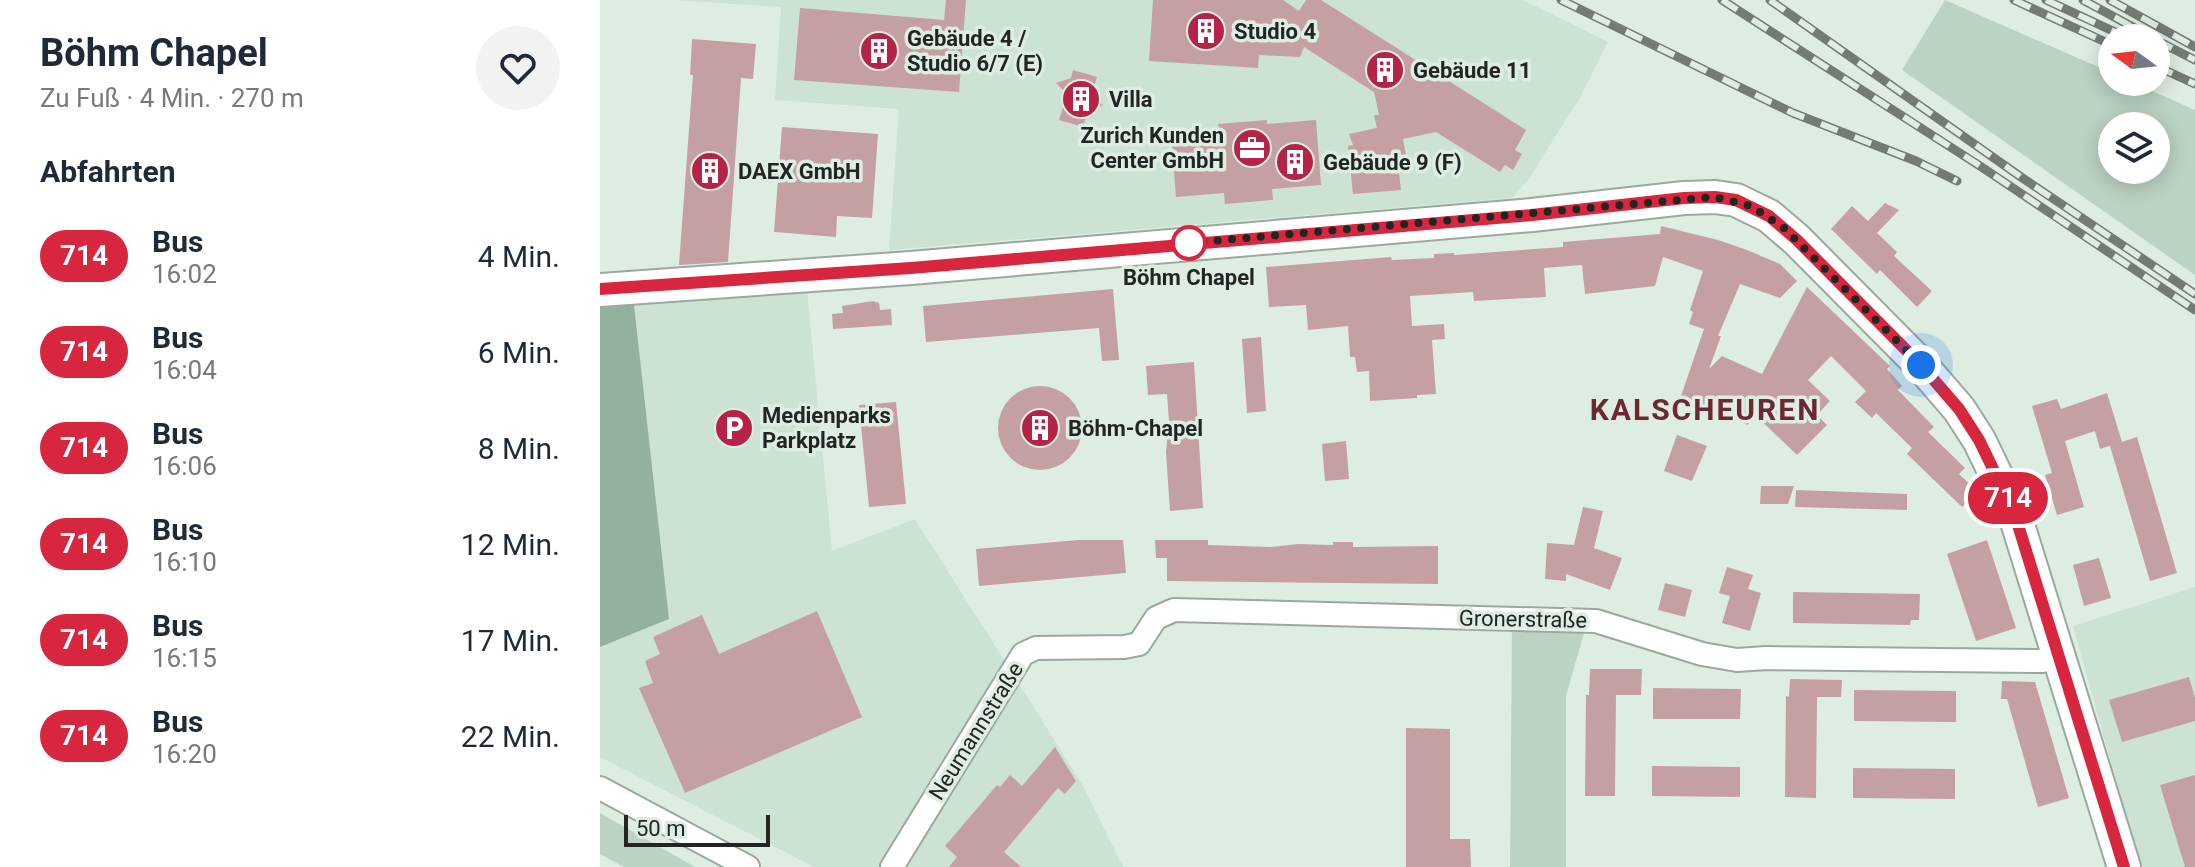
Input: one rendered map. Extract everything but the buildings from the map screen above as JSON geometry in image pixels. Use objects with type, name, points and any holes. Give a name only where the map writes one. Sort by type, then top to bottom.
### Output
[{"type":"street","points":[[600,290],[911,268],[1532,215],[1684,198],[1736,200],[1769,216],[1797,240],[1910,353],[1959,409],[1990,462],[2014,512],[2124,867]]},
{"type":"street","name":"Gronerstraße","points":[[1139,644],[1156,618],[1174,610],[1596,621],[1702,654],[1737,660],[2043,661],[2059,655]]},
{"type":"street","name":"Neumannstraße","points":[[892,867],[1023,654],[1036,648],[1124,647],[1139,644]]},
{"type":"street","points":[[600,788],[748,867]]},
{"type":"shaded area","points":[[675,0],[1523,0],[1608,42],[1578,101],[1527,181],[1512,198],[889,250],[899,109],[775,100],[781,7]]},
{"type":"shaded area","points":[[1945,0],[2098,67],[2098,96],[2164,96],[2195,110],[2195,275],[1902,70]]},
{"type":"shaded area","points":[[807,290],[832,551],[915,519],[1082,784],[1123,867],[814,867],[600,757],[600,647],[669,619],[634,305]]},
{"type":"shaded area","points":[[634,305],[669,619],[600,647],[600,308]]},
{"type":"shaded area","points":[[2195,587],[2195,867],[2140,867],[2073,626]]},
{"type":"shaded area","points":[[1512,624],[1551,624],[1584,633],[1566,696],[1566,867],[1510,867]]},
{"type":"shaded area","points":[[600,813],[695,867],[624,867],[600,854]]},
{"type":"railway","points":[[1561,0],[1793,113],[1916,161],[1957,181]]},
{"type":"railway","points":[[1722,0],[1980,166],[2195,310]]},
{"type":"railway","points":[[1770,0],[2021,177],[2195,294]]},
{"type":"railway","points":[[2014,0],[2098,39]]},
{"type":"railway","points":[[2046,0],[2098,24]]},
{"type":"railway","points":[[2083,0],[2127,24]]},
{"type":"railway","points":[[2110,0],[2195,47]]},
{"type":"railway","points":[[2170,47],[2195,60]]},
{"type":"railway","points":[[2170,72],[2195,84]]},
{"type":"bus line","name":"714","points":[[600,289],[911,268],[1532,215],[1684,198],[1736,200],[1769,216],[1797,240],[1921,365],[1959,409],[1979,440],[2014,512],[2124,867]]},
{"type":"place","name":"Studio 4","points":[[1206,31]]},
{"type":"place","name":"Gebäude 4 / Studio 6/7 (E)","points":[[879,51]]},
{"type":"place","name":"Gebäude 11","points":[[1385,70]]},
{"type":"place","name":"Villa","points":[[1081,99]]},
{"type":"place","name":"Zurich Kunden Center GmbH","points":[[1252,148]]},
{"type":"place","name":"Gebäude 9 (F)","points":[[1295,162]]},
{"type":"place","name":"DAEX GmbH","points":[[710,171]]},
{"type":"place","name":"Böhm Chapel","points":[[1189,243]]},
{"type":"place","name":"Medienparks Parkplatz","points":[[734,428]]},
{"type":"place","name":"Böhm-Chapel","points":[[1040,428]]},
{"type":"district","name":"KALSCHEUREN","points":[[1705,409]]},
{"type":"route","points":[[1189,243],[1532,215],[1684,198],[1736,200],[1769,216],[1784,228],[1921,365]]}]
